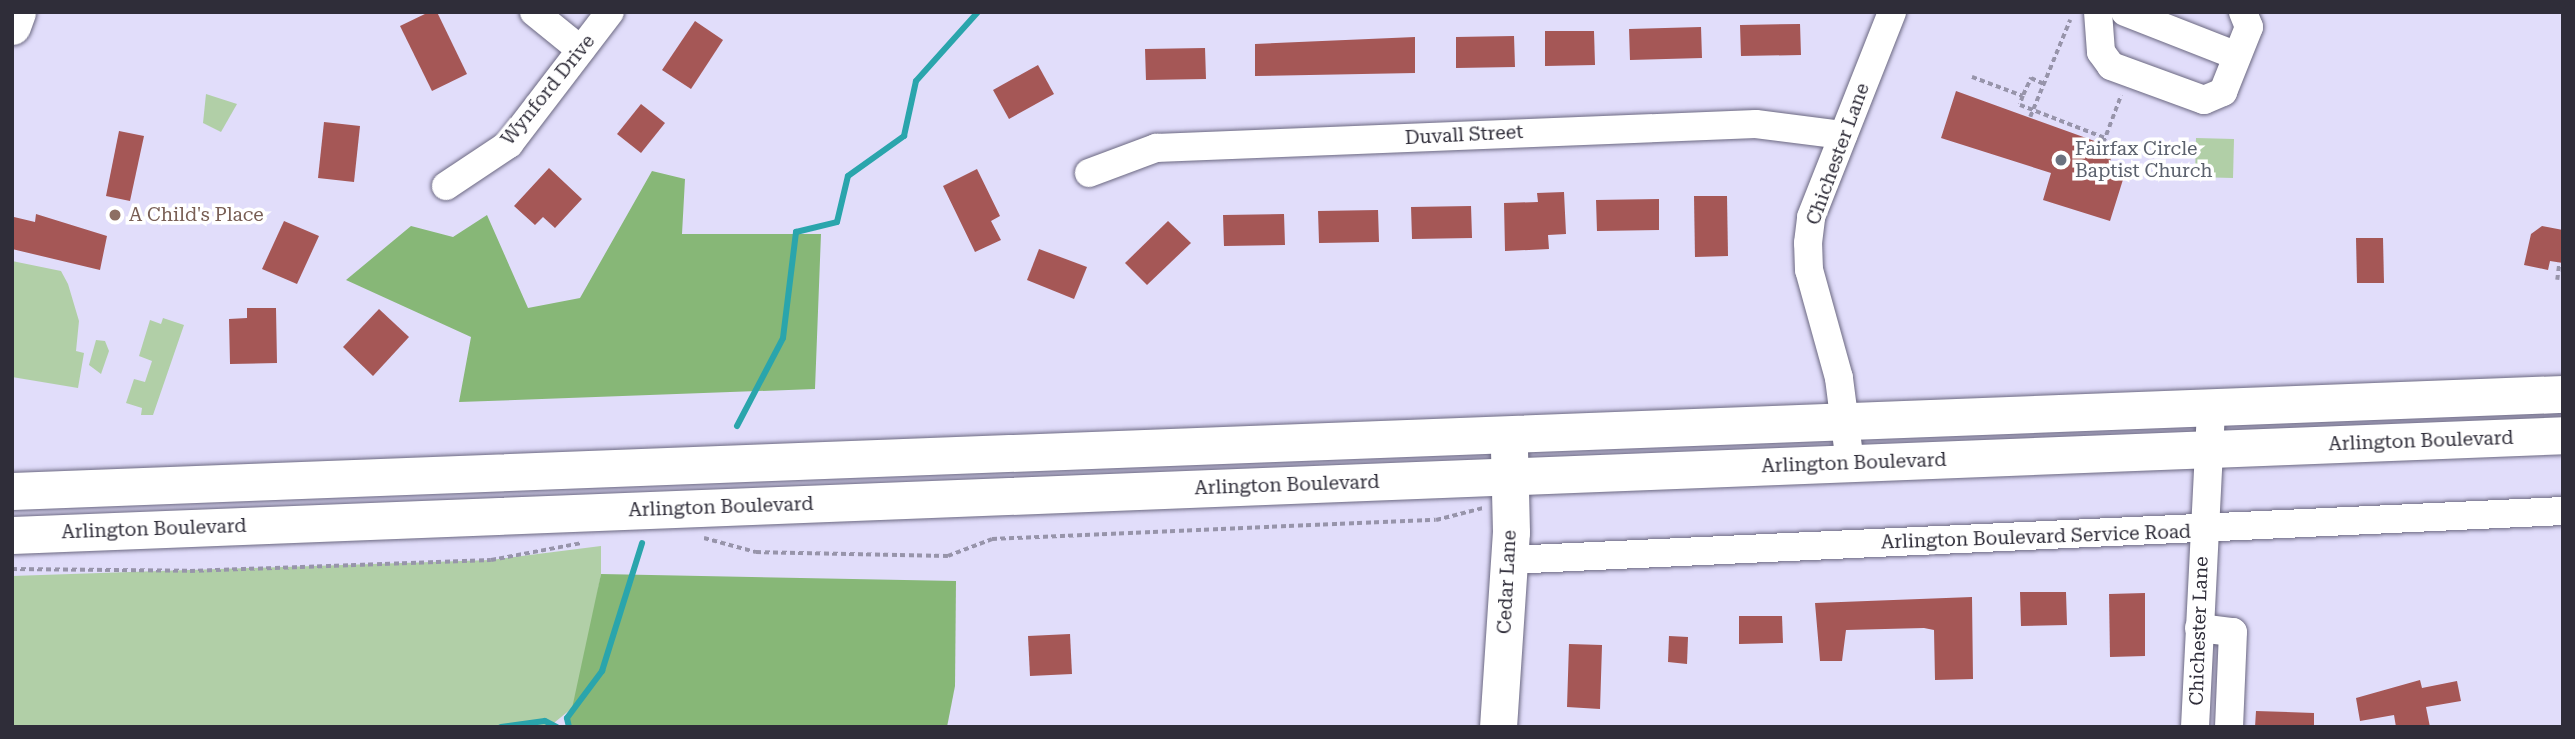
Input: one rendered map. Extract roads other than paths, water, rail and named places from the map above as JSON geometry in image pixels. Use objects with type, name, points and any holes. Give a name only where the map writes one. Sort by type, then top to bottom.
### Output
[{"type":"main road","points":[[12,26],[17,12]]},
{"type":"main road","name":"Arlington Boulevard","points":[[12,491],[1508,437],[2563,394]]},
{"type":"main road","name":"Arlington Boulevard","points":[[12,535],[2563,435]]},
{"type":"main road","name":"Cedar Lane","points":[[1498,727],[1509,560],[1508,437]]},
{"type":"street","points":[[534,12],[581,50]]},
{"type":"street","name":"Wynford Drive","points":[[446,186],[509,144],[610,12]]},
{"type":"street","name":"Chichester Lane","points":[[1850,463],[1847,423],[1809,270],[1808,243],[1811,217],[1892,12]]},
{"type":"street","points":[[2098,12],[2101,52],[2111,66],[2204,100],[2223,92],[2249,27],[2243,12]]},
{"type":"street","points":[[2124,12],[2237,56]]},
{"type":"street","name":"Duvall Street","points":[[1089,173],[1156,148],[1756,124],[1843,135]]},
{"type":"street","name":"Chichester Lane","points":[[2195,727],[2211,409]]},
{"type":"street","name":"Arlington Boulevard Service Road","points":[[1509,560],[2203,530],[2563,511]]},
{"type":"street","points":[[2199,628],[2232,632],[2229,727]]},
{"type":"waterway","points":[[737,426],[783,338],[796,232],[837,222],[848,176],[904,136],[916,81],[978,12]]},
{"type":"waterway","points":[[569,727],[567,718],[602,671],[642,543]]},
{"type":"waterway","points":[[501,727],[545,721],[557,727]]},
{"type":"place","name":"Fairfax Circle Baptist Church","points":[[2061,160]]},
{"type":"place","name":"A Child's Place","points":[[115,215]]}]
